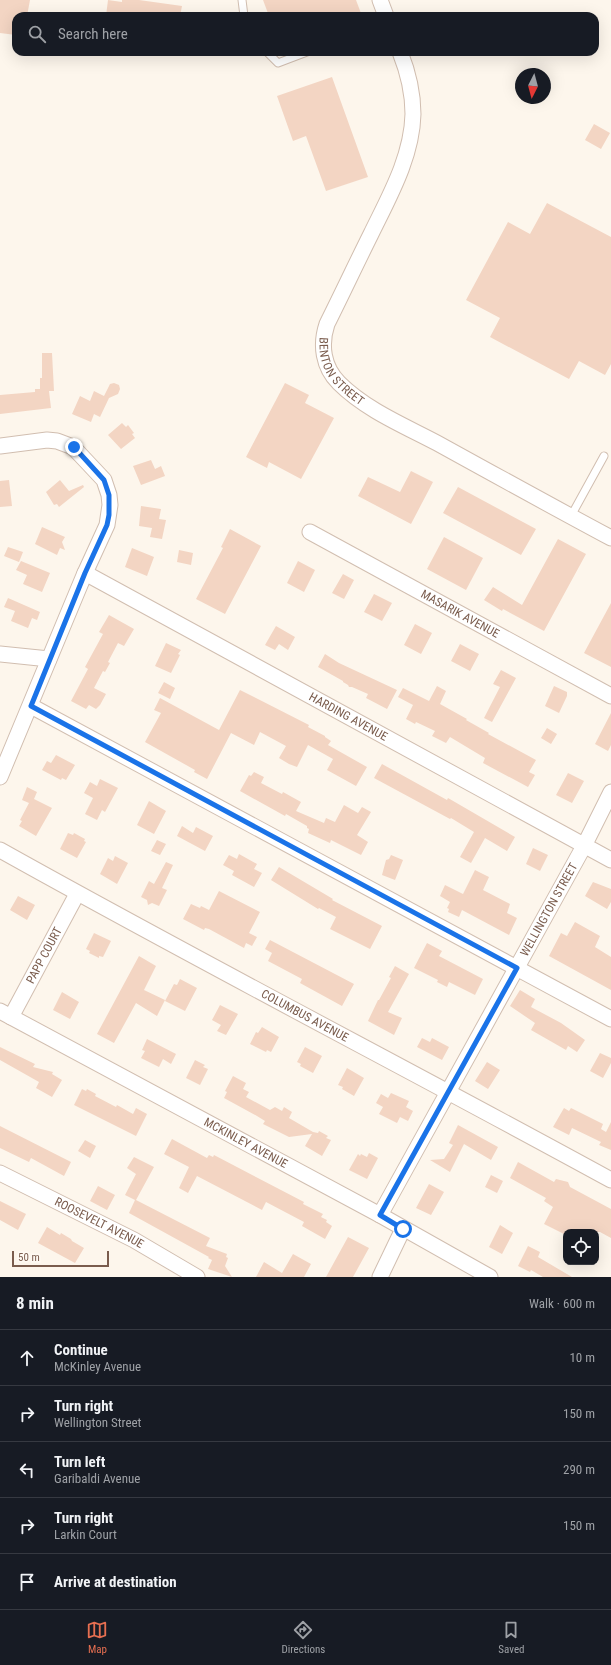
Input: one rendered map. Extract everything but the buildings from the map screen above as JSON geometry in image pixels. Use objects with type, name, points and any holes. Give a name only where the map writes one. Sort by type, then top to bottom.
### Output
[{"type":"street","points":[[380,0],[384,12]]},
{"type":"street","name":"BENTON STREET","points":[[402,56],[411,89],[413,114],[410,135],[404,160],[390,195],[327,324],[323,337],[323,350],[328,368],[338,383],[377,411],[611,538]]},
{"type":"street","points":[[0,446],[47,440],[74,447],[82,454],[104,480],[109,495],[109,515],[107,525],[85,573],[31,706],[0,777]]},
{"type":"street","name":"MASARIK AVENUE","points":[[310,532],[611,696]]},
{"type":"street","name":"HARDING AVENUE","points":[[85,573],[611,860]]},
{"type":"street","points":[[0,654],[49,659]]},
{"type":"street","points":[[31,706],[611,1019]]},
{"type":"street","name":"WELLINGTON STREET","points":[[380,1215],[584,846],[611,792]]},
{"type":"street","name":"COLUMBUS AVENUE","points":[[0,850],[77,894],[449,1091],[611,1180]]},
{"type":"street","name":"PAPP COURT","points":[[5,1014],[77,894]]},
{"type":"street","name":"MCKINLEY AVENUE","points":[[5,1014],[380,1215],[490,1277]]},
{"type":"street","name":"ROOSEVELT AVENUE","points":[[0,1173],[134,1240],[197,1277]]},
{"type":"street","points":[[380,1277],[403,1229]]},
{"type":"lane","points":[[242,0],[244,12]]},
{"type":"lane","points":[[271,56],[278,63],[297,56]]},
{"type":"lane","points":[[571,516],[604,456]]},
{"type":"route","points":[[74,447],[82,454],[104,480],[109,495],[109,515],[107,525],[85,573],[31,706],[517,968],[380,1215],[403,1229]]}]
